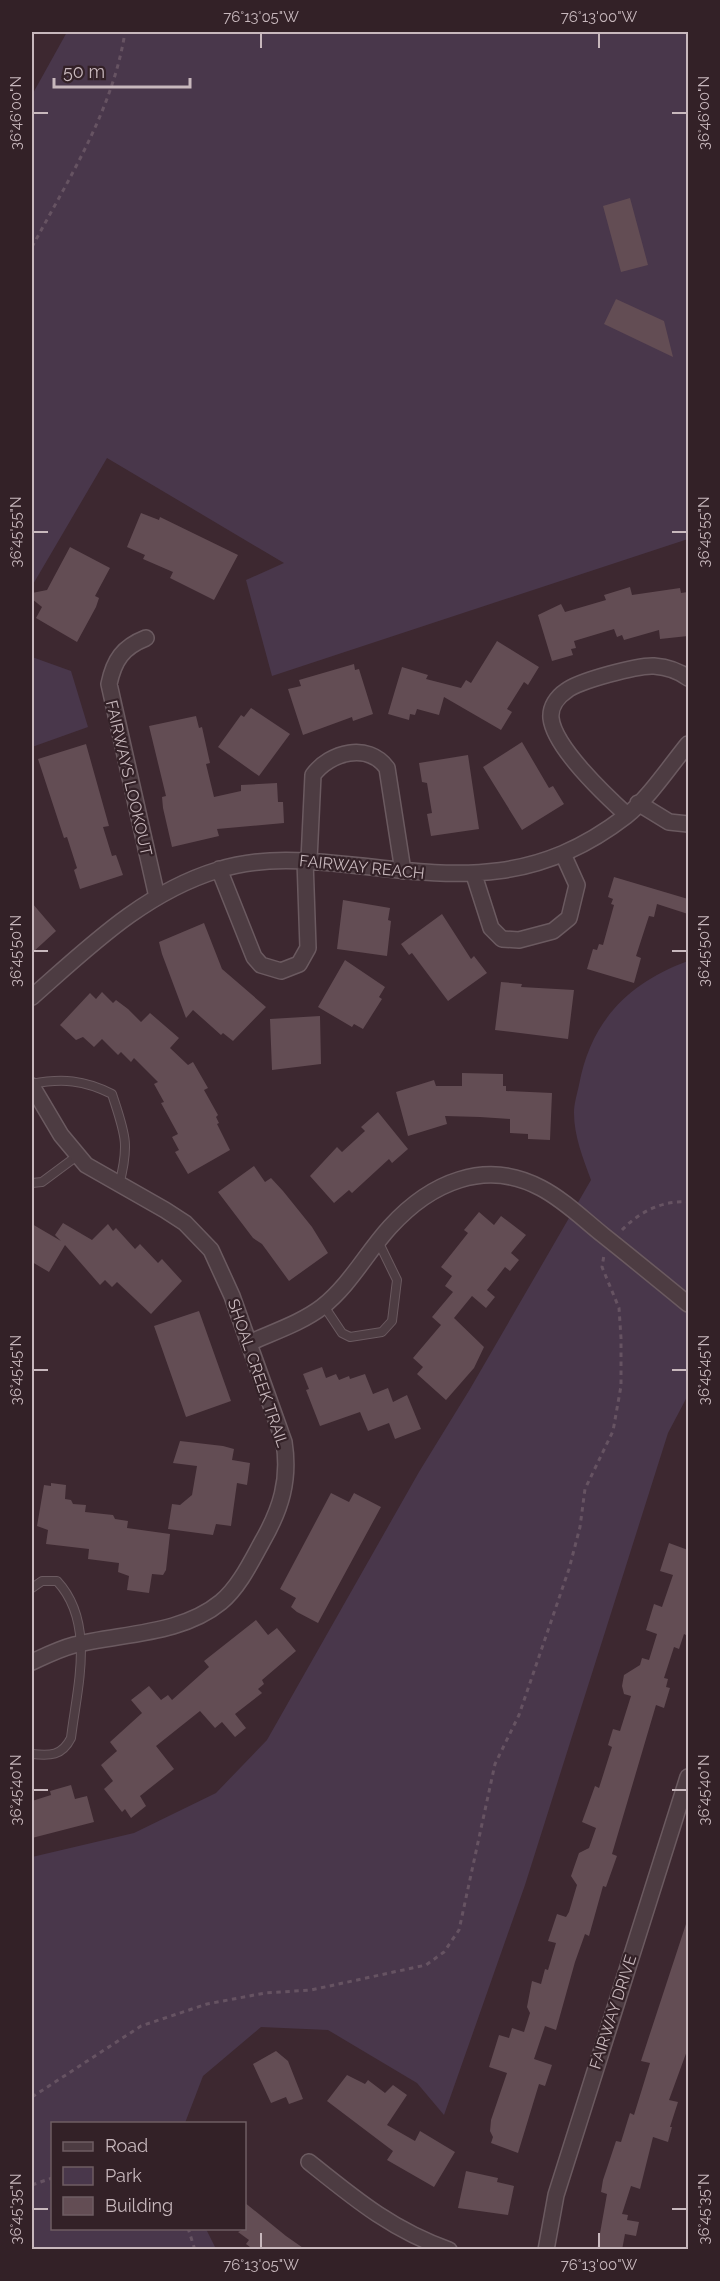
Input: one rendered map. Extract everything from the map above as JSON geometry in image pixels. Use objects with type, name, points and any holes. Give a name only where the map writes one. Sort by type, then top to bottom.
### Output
[{"type":"street","name":"FAIRWAYS LOOKOUT","points":[[146,638],[132,643],[120,654],[112,669],[109,684],[157,897]]},
{"type":"street","points":[[627,815],[588,780],[565,746],[551,719],[556,701],[572,687],[633,668],[654,666],[675,670],[688,678]]},
{"type":"street","name":"FAIRWAY REACH","points":[[32,997],[122,919],[157,897],[219,869],[269,860],[307,860],[448,875],[474,874],[523,868],[563,854],[627,815],[688,744]]},
{"type":"street","points":[[219,869],[254,957],[261,965],[281,971],[299,964],[308,948],[307,860],[313,775],[321,764],[329,759],[356,752],[368,753],[387,768],[403,871]]},
{"type":"street","points":[[638,803],[655,816],[669,822],[688,824]]},
{"type":"street","points":[[474,874],[491,928],[502,939],[519,940],[553,931],[568,918],[577,885],[563,854]]},
{"type":"street","name":"SHOAL CREEK TRAIL","points":[[32,1085],[77,1156],[86,1165],[165,1210],[202,1239],[220,1267],[284,1442],[287,1460],[284,1497],[275,1519],[231,1591],[209,1610],[193,1620],[82,1643],[32,1662]]},
{"type":"street","points":[[249,1343],[308,1317],[324,1306],[399,1217],[432,1190],[456,1180],[479,1176],[502,1176],[543,1189],[688,1304]]},
{"type":"street","name":"FAIRWAY DRIVE","points":[[546,2250],[556,2195],[688,1777]]},
{"type":"street","points":[[309,2162],[372,2213],[409,2234],[449,2250]]},
{"type":"lane","points":[[32,1085],[60,1079],[112,1094],[126,1137],[126,1155],[118,1185]]},
{"type":"lane","points":[[32,1183],[42,1182],[77,1156]]},
{"type":"lane","points":[[324,1306],[342,1333],[350,1337],[382,1332],[392,1321],[397,1280],[378,1241]]},
{"type":"lane","points":[[32,1588],[42,1581],[57,1581],[70,1595],[82,1643],[71,1738],[65,1749],[49,1756],[32,1754]]},
{"type":"path","points":[[32,247],[99,122],[116,78],[125,32]]},
{"type":"path","points":[[32,2097],[141,2026],[207,2004],[266,1993],[311,1990],[426,1965],[444,1952],[459,1930],[495,1764],[519,1715],[568,1569],[580,1527],[585,1489],[613,1431],[621,1386],[620,1318],[619,1308],[602,1267],[604,1254],[624,1227],[661,1204],[688,1202]]},
{"type":"path","points":[[32,2185],[51,2178]]},
{"type":"path","points":[[188,2230],[195,2250]]},
{"type":"green space","points":[[67,32],[688,32],[688,539],[272,676],[246,580],[284,563],[107,458],[32,586],[32,95]]},
{"type":"green space","points":[[32,657],[71,671],[88,727],[32,747]]},
{"type":"green space","points":[[688,961],[688,1395],[668,1433],[525,1885],[444,2115],[417,2083],[328,2030],[261,2027],[203,2076],[185,2122],[51,2122],[51,2230],[206,2230],[216,2249],[32,2249],[32,1857],[134,1833],[216,1793],[267,1740],[419,1472],[470,1389],[591,1180],[577,1139],[574,1113],[585,1062],[593,1042],[603,1023],[630,993],[667,970]]},
{"type":"building","points":[[630,198],[648,265],[621,272],[603,206]]},
{"type":"building","points":[[616,299],[664,321],[673,357],[604,324]]},
{"type":"building","points":[[141,513],[159,520],[160,517],[238,555],[214,600],[170,578],[173,572],[143,559],[145,555],[127,547]]},
{"type":"building","points":[[70,547],[110,568],[95,596],[99,598],[96,607],[77,642],[36,618],[42,607],[32,599],[32,593],[47,590]]},
{"type":"building","points":[[630,587],[632,595],[680,588],[681,593],[688,592],[688,636],[660,639],[659,630],[624,640],[622,635],[617,637],[614,629],[574,641],[576,648],[571,649],[573,655],[552,661],[538,615],[561,604],[565,612],[606,600],[604,595]]},
{"type":"building","points":[[497,641],[539,667],[528,685],[524,682],[507,709],[512,712],[501,730],[444,697],[439,715],[417,709],[415,715],[410,714],[409,720],[388,714],[402,667],[428,675],[426,679],[461,688],[466,680],[471,683]]},
{"type":"building","points":[[354,664],[355,670],[359,669],[373,714],[353,721],[352,717],[303,735],[288,689],[301,686],[299,680]]},
{"type":"building","points":[[251,708],[290,734],[259,776],[218,747],[241,715],[244,717]]},
{"type":"building","points":[[196,716],[199,728],[202,727],[210,763],[206,764],[214,797],[241,791],[241,785],[277,783],[278,802],[283,802],[284,823],[217,829],[219,836],[172,847],[163,808],[162,797],[166,796],[149,726]]},
{"type":"building","points":[[522,742],[549,788],[553,786],[564,804],[522,830],[483,767]]},
{"type":"building","points":[[86,744],[109,826],[103,827],[112,856],[116,855],[123,875],[80,889],[74,870],[77,868],[67,837],[64,838],[38,759]]},
{"type":"building","points":[[468,755],[479,829],[431,836],[427,814],[432,813],[427,783],[422,782],[419,763]]},
{"type":"building","points":[[614,877],[688,899],[688,914],[657,904],[654,917],[649,916],[636,956],[641,958],[634,983],[587,969],[593,949],[597,950],[599,944],[603,945],[614,905],[611,904],[613,899],[608,897]]},
{"type":"building","points":[[343,900],[390,908],[388,920],[391,921],[387,956],[337,949]]},
{"type":"building","points":[[32,903],[56,931],[32,953]]},
{"type":"building","points":[[442,914],[471,959],[474,956],[487,973],[448,1001],[412,953],[409,955],[401,944]]},
{"type":"building","points":[[204,923],[222,969],[266,1007],[233,1041],[223,1033],[221,1035],[193,1010],[186,1018],[159,942]]},
{"type":"building","points":[[345,960],[385,987],[379,997],[382,999],[363,1029],[354,1024],[352,1027],[318,1007]]},
{"type":"building","points":[[501,982],[522,984],[521,987],[574,990],[568,1039],[495,1030]]},
{"type":"building","points":[[102,992],[113,1003],[116,1000],[128,1009],[141,1022],[150,1013],[179,1038],[170,1048],[188,1065],[193,1062],[208,1088],[204,1090],[218,1115],[216,1117],[219,1123],[217,1124],[230,1150],[188,1174],[175,1152],[179,1150],[172,1137],[178,1134],[161,1103],[164,1102],[154,1084],[158,1082],[134,1058],[131,1062],[121,1052],[118,1055],[102,1039],[94,1047],[83,1037],[76,1040],[60,1025],[90,993],[96,999]]},
{"type":"building","points":[[320,1016],[321,1064],[272,1070],[270,1019]]},
{"type":"building","points":[[462,1073],[503,1074],[503,1086],[506,1086],[506,1091],[552,1093],[550,1140],[528,1139],[528,1134],[510,1133],[510,1119],[445,1116],[447,1124],[408,1136],[396,1092],[434,1080],[436,1086],[462,1086]]},
{"type":"building","points":[[378,1112],[408,1149],[392,1163],[389,1159],[352,1193],[349,1190],[334,1203],[310,1176],[337,1147],[342,1152],[365,1131],[361,1127]]},
{"type":"building","points":[[254,1166],[265,1182],[271,1178],[283,1191],[312,1227],[328,1253],[289,1281],[262,1244],[253,1238],[218,1192]]},
{"type":"building","points":[[479,1212],[494,1225],[501,1216],[526,1235],[511,1253],[519,1260],[510,1271],[505,1267],[487,1290],[495,1297],[486,1308],[472,1296],[454,1318],[484,1347],[474,1368],[446,1400],[417,1374],[423,1367],[413,1358],[441,1325],[432,1317],[453,1292],[445,1286],[452,1276],[441,1267],[468,1233],[464,1230]]},
{"type":"building","points":[[63,1223],[92,1240],[108,1224],[113,1231],[116,1228],[135,1249],[140,1244],[158,1263],[162,1259],[182,1281],[151,1314],[117,1282],[112,1287],[105,1280],[100,1285],[65,1245],[49,1272],[32,1262],[32,1224],[61,1241],[55,1235]]},
{"type":"building","points":[[199,1311],[231,1401],[186,1417],[154,1326]]},
{"type":"building","points":[[322,1367],[326,1378],[336,1374],[339,1380],[349,1376],[350,1379],[365,1374],[373,1394],[388,1388],[393,1402],[407,1395],[421,1429],[395,1439],[389,1423],[368,1431],[360,1412],[320,1426],[306,1390],[309,1389],[303,1374]]},
{"type":"building","points":[[180,1441],[234,1449],[232,1460],[250,1463],[247,1485],[237,1483],[231,1526],[216,1524],[213,1535],[168,1529],[172,1504],[180,1505],[192,1495],[197,1466],[173,1463]]},
{"type":"building","points":[[51,1483],[66,1485],[65,1499],[71,1500],[73,1504],[86,1505],[85,1512],[113,1515],[115,1519],[128,1521],[127,1528],[170,1534],[166,1570],[163,1575],[152,1574],[149,1593],[127,1590],[129,1576],[118,1572],[119,1563],[88,1559],[89,1549],[46,1544],[48,1530],[37,1526],[44,1485],[51,1486]]},
{"type":"building","points":[[331,1493],[349,1502],[354,1493],[381,1507],[318,1623],[291,1607],[296,1598],[280,1589]]},
{"type":"building","points":[[669,1543],[688,1550],[688,1636],[684,1634],[679,1649],[674,1647],[664,1678],[668,1679],[666,1687],[670,1688],[664,1708],[656,1705],[612,1854],[617,1856],[606,1887],[603,1886],[589,1936],[585,1934],[575,1962],[556,2030],[545,2026],[534,2059],[552,2065],[545,2086],[539,2084],[518,2153],[491,2143],[493,2137],[490,2131],[491,2120],[507,2073],[489,2067],[499,2035],[509,2038],[512,2028],[524,2032],[530,2013],[527,2007],[532,1981],[541,1984],[556,1943],[548,1941],[557,1914],[566,1917],[569,1912],[577,1885],[571,1876],[579,1853],[589,1848],[596,1828],[582,1822],[595,1786],[599,1788],[612,1747],[608,1745],[613,1729],[620,1731],[631,1696],[624,1694],[622,1686],[624,1675],[640,1665],[642,1658],[649,1660],[657,1634],[646,1630],[654,1604],[662,1607],[673,1575],[660,1571]]},
{"type":"building","points":[[256,1620],[268,1635],[277,1628],[296,1651],[262,1680],[264,1684],[258,1689],[262,1693],[235,1714],[246,1728],[235,1737],[222,1722],[215,1728],[200,1711],[156,1746],[174,1769],[140,1796],[146,1806],[131,1818],[125,1809],[122,1812],[104,1789],[113,1781],[101,1765],[117,1751],[110,1742],[142,1713],[131,1700],[149,1686],[161,1700],[168,1695],[172,1700],[209,1667],[204,1661]]},
{"type":"building","points":[[71,1785],[75,1799],[87,1796],[94,1822],[32,1838],[32,1801],[51,1795],[50,1791]]},
{"type":"building","points":[[686,1924],[688,1924],[688,2048],[669,2100],[678,2102],[668,2142],[653,2137],[640,2189],[631,2186],[622,2214],[628,2215],[627,2220],[639,2222],[636,2236],[625,2234],[622,2250],[597,2250],[607,2194],[601,2192],[603,2180],[616,2141],[621,2142],[630,2113],[634,2115],[650,2063],[641,2061]]},
{"type":"building","points":[[276,2051],[288,2061],[303,2099],[289,2104],[286,2097],[271,2103],[253,2064]]},
{"type":"building","points":[[347,2075],[365,2084],[368,2080],[385,2093],[393,2085],[407,2095],[387,2125],[415,2141],[420,2131],[455,2152],[434,2187],[387,2160],[393,2151],[327,2101]]},
{"type":"building","points":[[466,2171],[498,2178],[497,2182],[514,2186],[508,2215],[458,2208]]},
{"type":"building","points":[[246,2204],[306,2250],[254,2250],[246,2244],[249,2240],[238,2232],[246,2230]]}]
